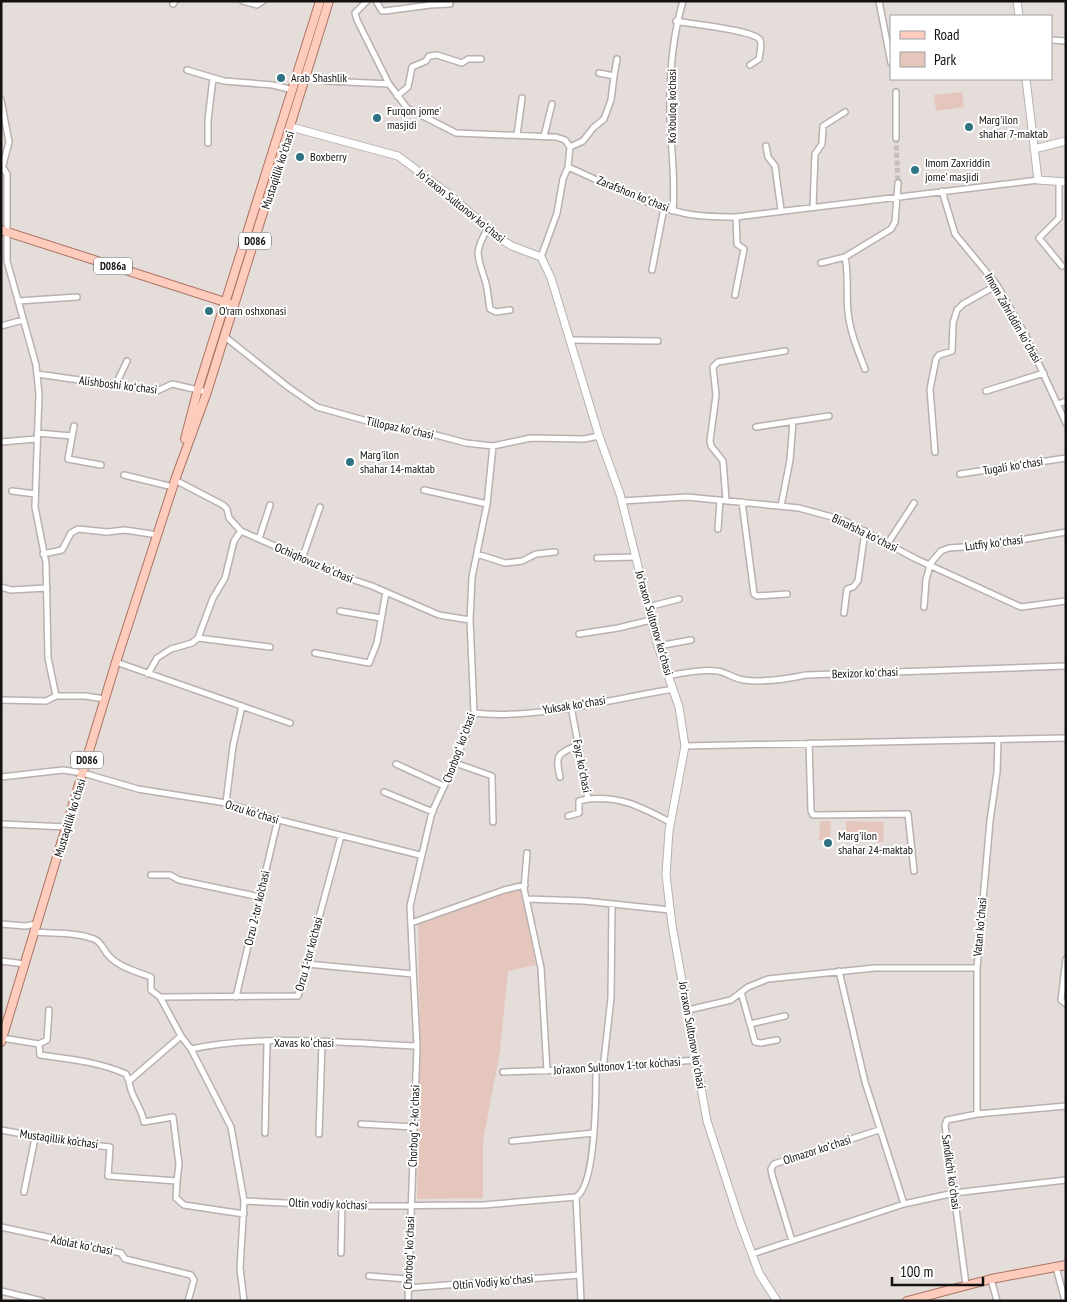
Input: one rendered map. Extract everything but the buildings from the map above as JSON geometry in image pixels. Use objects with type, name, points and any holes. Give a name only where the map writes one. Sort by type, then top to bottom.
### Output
[{"type":"main road","name":"Mustaqillik koʻchasi","points":[[174,484],[198,389],[320,1]]},
{"type":"main road","name":"Mustaqillik koʻchasi","points":[[2,1040],[116,662],[206,392],[330,1]]},
{"type":"main road","name":"D086a","points":[[3,231],[234,305]]},
{"type":"main road","points":[[907,1301],[991,1279],[1066,1265]]},
{"type":"street","points":[[243,1],[258,5],[264,1]]},
{"type":"street","points":[[367,1],[355,13],[389,84],[407,108],[456,133],[544,136],[565,140],[570,147],[568,167],[563,179],[557,213],[541,257]]},
{"type":"street","points":[[376,1],[382,11],[385,12],[430,3],[450,4]]},
{"type":"street","name":"Ko'kbuloq ko'chasi","points":[[673,211],[675,178],[670,109],[676,21],[683,1]]},
{"type":"street","points":[[879,1],[890,58]]},
{"type":"street","points":[[1017,1],[1019,15]]},
{"type":"street","points":[[676,21],[756,36],[760,41],[759,59],[750,65]]},
{"type":"street","points":[[1052,40],[1066,41]]},
{"type":"street","points":[[397,96],[408,87],[412,67],[426,61],[428,56],[437,55],[462,63],[468,59],[481,59]]},
{"type":"street","points":[[570,147],[583,141],[593,128],[604,119],[612,100],[618,59]]},
{"type":"street","points":[[187,70],[213,78],[293,90]]},
{"type":"street","points":[[599,73],[614,76]]},
{"type":"street","points":[[306,76],[327,82],[389,84]]},
{"type":"street","points":[[208,142],[208,120],[213,78]]},
{"type":"street","points":[[1026,80],[1038,180]]},
{"type":"street","points":[[896,92],[896,138]]},
{"type":"street","points":[[517,135],[522,98]]},
{"type":"street","points":[[1,100],[9,142],[2,165],[7,174],[3,231],[7,261],[37,374],[39,394],[36,436],[35,507],[47,588],[48,658],[56,696]]},
{"type":"street","points":[[544,136],[552,104]]},
{"type":"street","points":[[813,207],[815,154],[822,144],[823,126],[845,112]]},
{"type":"street","name":"Joʻraxon Sultonov koʻchasi","points":[[291,127],[398,156],[512,246],[541,257],[551,278],[599,436],[622,501],[658,646],[673,689],[685,746],[670,822],[666,875],[695,1060],[708,1121],[738,1218],[759,1273],[777,1301]]},
{"type":"street","points":[[1034,149],[1066,141]]},
{"type":"street","points":[[766,146],[768,157],[775,166],[781,210]]},
{"type":"street","name":"Zarafshon koʻchasi","points":[[568,167],[664,208],[712,217],[736,217],[898,195],[1038,180],[1062,182]]},
{"type":"street","points":[[1062,182],[1059,218],[1039,238],[1062,266]]},
{"type":"street","points":[[821,263],[846,258],[885,234],[894,226],[898,183]]},
{"type":"street","name":"Imom Zahriddin koʻchasi","points":[[942,191],[954,234],[997,285],[1044,373],[1066,423]]},
{"type":"street","points":[[652,270],[664,208]]},
{"type":"street","points":[[735,295],[744,249],[737,244],[736,217]]},
{"type":"street","points":[[488,228],[478,246],[477,258],[485,278],[490,309],[496,312],[510,310]]},
{"type":"street","points":[[846,258],[849,282],[848,312],[854,341],[865,369]]},
{"type":"street","points":[[935,452],[930,389],[936,359],[939,355],[952,351],[954,318],[960,307],[997,285]]},
{"type":"street","points":[[18,301],[76,297]]},
{"type":"street","points":[[1,326],[23,320]]},
{"type":"street","name":"Tillopaz koʻchasi","points":[[224,336],[282,382],[317,406],[392,428],[436,435],[466,444],[493,446],[531,438],[584,439],[599,436]]},
{"type":"street","points":[[571,340],[658,341]]},
{"type":"street","points":[[726,500],[723,461],[712,448],[710,441],[716,395],[713,367],[718,362],[785,351]]},
{"type":"street","points":[[116,384],[127,361]]},
{"type":"street","points":[[986,391],[1044,373]]},
{"type":"street","name":"Alishboshi koʻchasi","points":[[37,374],[157,391],[172,384],[206,392]]},
{"type":"street","points":[[1058,404],[1066,401]]},
{"type":"street","points":[[756,427],[829,416]]},
{"type":"street","points":[[781,506],[790,460],[794,421]]},
{"type":"street","points":[[74,426],[68,459],[101,465]]},
{"type":"street","points":[[1,442],[36,436],[72,436]]},
{"type":"street","name":"Chorbogʻ koʻchasi","points":[[416,1046],[410,906],[420,856],[432,812],[455,763],[474,713],[470,620],[472,577],[487,504],[493,446]]},
{"type":"street","name":"Tugali koʻchasi","points":[[960,474],[1066,458]]},
{"type":"street","points":[[124,475],[174,484],[223,505],[227,509],[229,518],[241,531],[234,541],[225,578],[213,598],[198,638],[192,643],[171,649],[157,658],[148,674]]},
{"type":"street","points":[[424,490],[487,504]]},
{"type":"street","points":[[12,491],[35,494]]},
{"type":"street","name":"Binafsha koʻchasi","points":[[622,501],[687,497],[781,506],[823,514],[865,531],[930,565],[1021,607],[1066,600]]},
{"type":"street","points":[[718,529],[720,500]]},
{"type":"street","points":[[742,502],[754,594],[757,596],[787,594]]},
{"type":"street","points":[[888,543],[914,503]]},
{"type":"street","points":[[259,539],[270,505]]},
{"type":"street","points":[[302,559],[320,507]]},
{"type":"street","points":[[43,554],[62,550],[71,533],[78,529],[107,532],[125,530],[158,535]]},
{"type":"street","name":"Ochiqhovuz koʻchasi","points":[[241,531],[302,559],[439,615],[470,620]]},
{"type":"street","points":[[844,612],[847,589],[853,587],[858,581],[865,531]]},
{"type":"street","name":"Lutfiy koʻchasi","points":[[930,565],[941,551],[948,548],[991,545],[1066,532]]},
{"type":"street","points":[[477,554],[506,563],[522,561],[536,554],[555,552]]},
{"type":"street","points":[[597,558],[636,557]]},
{"type":"street","points":[[924,607],[926,580],[930,565]]},
{"type":"street","points":[[1,587],[11,590],[47,588]]},
{"type":"street","points":[[315,653],[369,663],[377,643],[386,592]]},
{"type":"street","points":[[648,607],[679,599]]},
{"type":"street","points":[[340,611],[381,618]]},
{"type":"street","points":[[579,634],[618,628],[651,620]]},
{"type":"street","points":[[198,638],[270,648]]},
{"type":"street","points":[[658,646],[691,640]]},
{"type":"street","points":[[116,662],[290,723]]},
{"type":"street","name":"Bexizor koʻchasi","points":[[668,676],[697,671],[720,672],[736,678],[755,681],[793,679],[806,675],[1066,666]]},
{"type":"street","name":"Yuksak koʻchasi","points":[[474,713],[491,715],[525,713],[673,689]]},
{"type":"street","points":[[1,700],[46,701],[56,696],[105,698]]},
{"type":"street","points":[[226,803],[233,746],[242,706]]},
{"type":"street","name":"Fayz koʻchasi","points":[[571,706],[588,799],[607,797],[626,801],[670,822]]},
{"type":"street","points":[[685,746],[1066,738]]},
{"type":"street","name":"Vatan koʻchasi","points":[[978,1114],[977,968],[990,812],[997,772],[998,740]]},
{"type":"street","points":[[809,743],[811,811],[813,815],[908,814],[914,871]]},
{"type":"street","points":[[560,777],[556,760],[558,756],[578,746]]},
{"type":"street","points":[[455,763],[492,776],[493,822]]},
{"type":"street","points":[[396,764],[444,786]]},
{"type":"street","name":"Orzu koʻchasi","points":[[1,776],[63,770],[83,773],[138,789],[226,803],[278,819],[420,856]]},
{"type":"street","points":[[384,792],[432,812]]},
{"type":"street","points":[[568,816],[579,812],[579,802],[588,799]]},
{"type":"street","name":"Orzu 2-tor ko'chasi","points":[[236,997],[278,819]]},
{"type":"street","points":[[1,824],[67,827]]},
{"type":"street","name":"Orzu 1-tor ko'chasi","points":[[160,997],[298,996],[341,836]]},
{"type":"street","name":"Jo‘raxon Sultonov 1-tor ko‘chasi","points":[[527,853],[526,899],[541,968],[547,1071],[603,1069],[695,1060]]},
{"type":"street","points":[[151,875],[170,876],[179,880],[260,897]]},
{"type":"street","points":[[411,923],[504,890],[525,885]]},
{"type":"street","points":[[526,899],[584,901],[670,910]]},
{"type":"street","points":[[603,1069],[611,998],[612,905]]},
{"type":"street","points":[[1,924],[25,926],[38,924]]},
{"type":"street","points":[[35,932],[95,939],[102,944],[108,956],[122,966],[151,978],[151,990],[160,997],[191,1049],[231,1127],[244,1201],[240,1268],[244,1301]]},
{"type":"street","points":[[1066,959],[1061,1000],[1066,1004]]},
{"type":"street","points":[[1,960],[25,964]]},
{"type":"street","points":[[306,964],[413,974]]},
{"type":"street","points":[[688,1010],[731,1000],[741,992],[768,979],[875,968],[977,968]]},
{"type":"street","points":[[839,971],[865,1082],[904,1204]]},
{"type":"street","points":[[741,992],[756,1043],[777,1040]]},
{"type":"street","points":[[2,1040],[39,1044],[47,1040],[49,1010]]},
{"type":"street","points":[[750,1024],[785,1016]]},
{"type":"street","points":[[129,1081],[182,1036]]},
{"type":"street","points":[[265,1133],[267,1042]]},
{"type":"street","name":"Xavas koʻchasi","points":[[191,1049],[216,1044],[267,1042],[416,1046]]},
{"type":"street","points":[[319,1134],[322,1042]]},
{"type":"street","points":[[39,1044],[40,1055],[79,1060],[126,1074],[131,1096],[142,1110],[144,1122],[173,1117],[180,1164],[176,1198],[184,1205],[244,1214]]},
{"type":"street","name":"Chorbogʻ 2-koʻchasi","points":[[411,1205],[416,1046]]},
{"type":"street","points":[[411,1205],[483,1205],[576,1197],[585,1188],[594,1133],[596,1069]]},
{"type":"street","points":[[503,1072],[547,1071]]},
{"type":"street","name":"Sandikchi koʻchasi","points":[[966,1285],[945,1125],[950,1118],[1066,1106]]},
{"type":"street","points":[[361,1124],[414,1127]]},
{"type":"street","name":"Mustaqillik ko‘chasi","points":[[1,1130],[35,1138],[110,1147],[108,1176],[177,1181]]},
{"type":"street","name":"Olmazor koʻchasi","points":[[792,1241],[772,1175],[771,1169],[774,1164],[879,1130]]},
{"type":"street","points":[[512,1141],[594,1133]]},
{"type":"street","points":[[24,1192],[35,1138]]},
{"type":"street","points":[[752,1254],[904,1204],[954,1193],[1066,1180]]},
{"type":"street","points":[[576,1197],[581,1301]]},
{"type":"street","name":"Oltin vodiy ko'chasi","points":[[244,1201],[342,1206],[411,1205]]},
{"type":"street","name":"Chorbogʻ koʻchasi","points":[[408,1301],[407,1279],[411,1205]]},
{"type":"street","points":[[341,1253],[342,1206]]},
{"type":"street","name":"Adolat koʻchasi","points":[[1,1227],[121,1252],[124,1259],[191,1275],[194,1280],[188,1301]]},
{"type":"street","points":[[1056,1267],[1065,1301]]},
{"type":"street","name":"Oltin Vodiy koʻchasi","points":[[407,1288],[580,1274]]},
{"type":"street","points":[[368,1276],[407,1279]]},
{"type":"street","points":[[991,1279],[997,1301]]},
{"type":"street","points":[[1,1291],[42,1301]]},
{"type":"street","points":[[936,1301],[937,1292]]},
{"type":"green space","points":[[962,92],[964,107],[936,111],[934,95]]},
{"type":"green space","points":[[820,821],[831,821],[830,840],[819,840]]},
{"type":"green space","points":[[846,821],[884,822],[883,842],[846,842]]},
{"type":"green space","points":[[522,887],[536,965],[508,971],[500,1051],[483,1141],[483,1198],[417,1199],[420,1034],[418,922]]},
{"type":"tunnel","points":[[896,138],[898,183]]},
{"type":"place","name":"Arab Shashlik","points":[[281,78]]},
{"type":"place","name":"Furqon jome' masjidi","points":[[377,118]]},
{"type":"place","name":"Marg'ilon shahar 7-maktab","points":[[969,127]]},
{"type":"place","name":"Boxberry","points":[[300,157]]},
{"type":"place","name":"Imom Zaxriddin jome' masjidi","points":[[915,170]]},
{"type":"place","name":"O'ram oshxonasi","points":[[209,311]]},
{"type":"place","name":"Marg'ilon shahar 14-maktab","points":[[350,462]]},
{"type":"place","name":"Marg'ilon shahar 24-maktab","points":[[828,843]]}]
